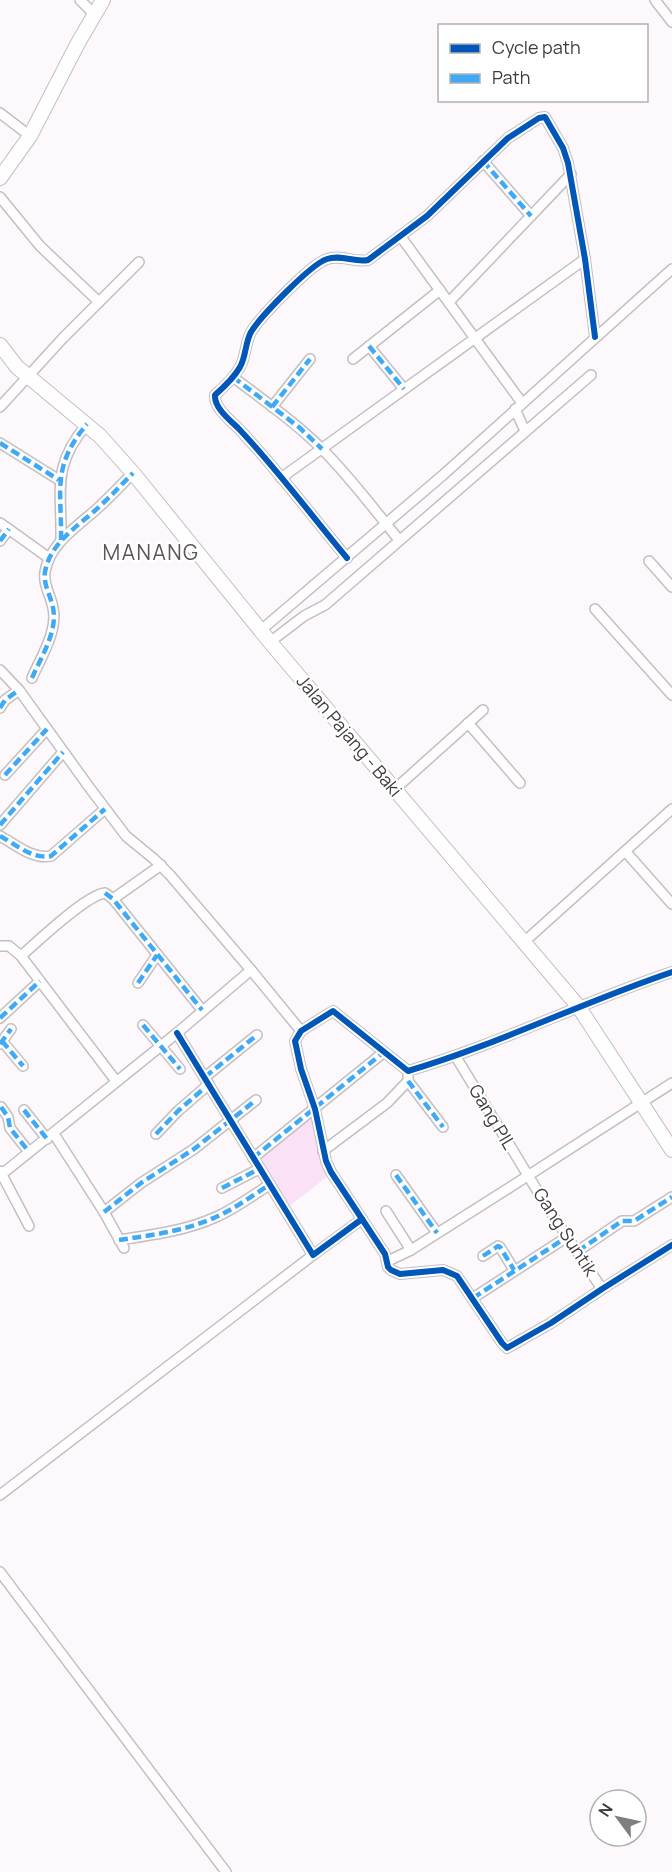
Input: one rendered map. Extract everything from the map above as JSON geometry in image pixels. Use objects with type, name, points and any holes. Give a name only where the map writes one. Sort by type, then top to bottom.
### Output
[{"type":"main road","points":[[0,178],[30,136],[93,13],[103,0]]},
{"type":"main road","name":"Jalan Pajang - Baki","points":[[0,345],[10,359],[100,436],[133,473],[265,637],[578,1006],[672,1150]]},
{"type":"street","points":[[80,0],[93,13]]},
{"type":"street","points":[[655,0],[672,22]]},
{"type":"street","points":[[0,113],[30,136]]},
{"type":"street","points":[[347,558],[247,437],[219,409],[214,399],[240,367],[252,330],[289,289],[329,258],[368,260],[427,216],[508,138],[539,118],[545,117],[563,148],[571,174],[595,337]]},
{"type":"street","points":[[483,161],[531,216]]},
{"type":"street","points":[[449,302],[571,174]]},
{"type":"street","points":[[0,197],[40,246],[99,302]]},
{"type":"street","points":[[400,237],[476,338],[518,406],[525,430]]},
{"type":"street","points":[[281,478],[585,259]]},
{"type":"street","points":[[0,406],[139,262]]},
{"type":"street","points":[[265,637],[347,558],[672,269]]},
{"type":"street","points":[[353,359],[440,290]]},
{"type":"street","points":[[369,346],[404,389]]},
{"type":"street","points":[[272,406],[310,359]]},
{"type":"street","points":[[265,637],[325,605],[591,375]]},
{"type":"street","points":[[232,377],[272,406],[322,449],[399,540]]},
{"type":"street","points":[[61,540],[59,480],[73,441],[87,424]]},
{"type":"street","points":[[0,443],[59,480]]},
{"type":"street","points":[[32,678],[46,646],[54,618],[45,584],[49,558],[61,540],[133,473]]},
{"type":"street","points":[[0,523],[49,558]]},
{"type":"street","points":[[0,541],[9,529]]},
{"type":"street","points":[[649,561],[672,587]]},
{"type":"street","points":[[595,609],[672,695]]},
{"type":"street","points":[[0,670],[19,690],[105,809],[133,843],[161,866],[301,1031]]},
{"type":"street","points":[[0,708],[5,700],[19,690]]},
{"type":"street","points":[[395,789],[483,710]]},
{"type":"street","points":[[468,723],[520,783]]},
{"type":"street","points":[[5,775],[47,729]]},
{"type":"street","points":[[0,825],[63,752]]},
{"type":"street","points":[[524,942],[672,808]]},
{"type":"street","points":[[0,836],[35,855],[51,856],[105,809]]},
{"type":"street","points":[[625,851],[672,904]]},
{"type":"street","points":[[112,899],[161,866]]},
{"type":"street","points":[[21,956],[94,897],[105,892],[202,1010]]},
{"type":"street","points":[[0,946],[9,946],[21,956],[116,1081]]},
{"type":"street","points":[[138,983],[157,956]]},
{"type":"street","points":[[29,1226],[1,1172],[50,1136],[251,970]]},
{"type":"street","points":[[323,1151],[387,1103],[408,1076],[578,1006],[672,972]]},
{"type":"street","points":[[0,1018],[40,981]]},
{"type":"street","points":[[443,1127],[408,1076],[384,1052],[333,1011],[301,1031],[295,1041],[301,1069],[315,1109],[323,1151],[331,1172],[388,1262],[388,1267],[400,1274],[443,1270],[451,1272],[461,1281],[507,1348],[552,1323],[672,1245]]},
{"type":"street","points":[[143,1026],[180,1069]]},
{"type":"street","points":[[11,1029],[1,1042],[22,1066]]},
{"type":"street","points":[[177,1033],[313,1255]]},
{"type":"street","points":[[156,1134],[207,1081],[257,1035]]},
{"type":"street","points":[[253,1158],[384,1052]]},
{"type":"street","name":"Gang PIL","points":[[456,1057],[528,1176]]},
{"type":"street","points":[[388,1262],[411,1250],[672,1083]]},
{"type":"street","points":[[104,1212],[141,1183],[194,1149],[256,1100]]},
{"type":"street","points":[[1,1107],[8,1117],[10,1128],[29,1152]]},
{"type":"street","points":[[24,1110],[50,1136],[104,1212],[122,1244],[169,1233],[216,1217],[269,1185]]},
{"type":"street","points":[[222,1188],[259,1169]]},
{"type":"street","points":[[396,1175],[437,1233]]},
{"type":"street","name":"Gang Suntik","points":[[528,1176],[602,1289]]},
{"type":"street","points":[[578,1251],[622,1221],[634,1221],[672,1197]]},
{"type":"street","points":[[386,1210],[411,1250]]},
{"type":"street","points":[[0,1495],[362,1219]]},
{"type":"street","points":[[472,1298],[567,1237]]},
{"type":"street","points":[[483,1256],[498,1246],[501,1247],[514,1270]]},
{"type":"street","points":[[0,1572],[226,1872]]},
{"type":"shaded area","points":[[311,1116],[328,1176],[287,1208],[257,1159]]},
{"type":"marked path","points":[[483,161],[531,216]]},
{"type":"marked path","points":[[369,346],[404,389]]},
{"type":"marked path","points":[[272,407],[310,359]]},
{"type":"marked path","points":[[233,377],[300,428],[322,449]]},
{"type":"marked path","points":[[61,540],[60,493],[63,466],[68,453],[87,424]]},
{"type":"marked path","points":[[0,443],[59,480]]},
{"type":"marked path","points":[[32,678],[48,644],[53,626],[53,608],[45,577],[48,561],[59,543],[133,473]]},
{"type":"marked path","points":[[0,541],[9,529]]},
{"type":"marked path","points":[[0,708],[5,700],[19,690]]},
{"type":"marked path","points":[[5,775],[47,729]]},
{"type":"marked path","points":[[0,825],[63,752]]},
{"type":"marked path","points":[[0,836],[31,854],[51,856],[105,809]]},
{"type":"marked path","points":[[105,893],[113,899],[202,1010]]},
{"type":"marked path","points":[[138,983],[157,955]]},
{"type":"marked path","points":[[0,1018],[40,981]]},
{"type":"marked path","points":[[143,1025],[180,1069]]},
{"type":"marked path","points":[[0,1044],[11,1029]]},
{"type":"marked path","points":[[205,1077],[257,1035]]},
{"type":"marked path","points":[[2,1041],[23,1066]]},
{"type":"marked path","points":[[253,1158],[384,1052]]},
{"type":"marked path","points":[[408,1081],[443,1127]]},
{"type":"marked path","points":[[156,1134],[209,1084]]},
{"type":"marked path","points":[[104,1212],[141,1183],[194,1149],[256,1100]]},
{"type":"marked path","points":[[1,1107],[8,1117],[10,1128],[29,1152]]},
{"type":"marked path","points":[[24,1110],[47,1139]]},
{"type":"marked path","points":[[222,1188],[259,1169]]},
{"type":"marked path","points":[[396,1175],[437,1233]]},
{"type":"marked path","points":[[119,1240],[168,1232],[204,1222],[229,1210],[269,1185]]},
{"type":"marked path","points":[[578,1251],[622,1221],[634,1221],[672,1197]]},
{"type":"marked path","points":[[473,1298],[567,1237]]},
{"type":"marked path","points":[[483,1256],[498,1246],[514,1270]]},
{"type":"cycle path","points":[[347,558],[267,460],[223,414],[215,400],[215,395],[232,379],[240,367],[251,332],[298,280],[327,259],[337,257],[368,260],[427,216],[508,138],[539,118],[545,117],[563,148],[568,163],[585,259],[595,337]]},
{"type":"cycle path","points":[[362,1219],[326,1161],[315,1109],[301,1069],[295,1041],[301,1031],[333,1011],[408,1071],[475,1048],[672,972]]},
{"type":"cycle path","points":[[177,1033],[313,1255],[362,1219],[385,1254],[391,1270],[400,1274],[443,1270],[457,1276],[507,1348],[551,1323],[672,1245]]},
{"type":"district","name":"MANANG","points":[[151,553]]}]
